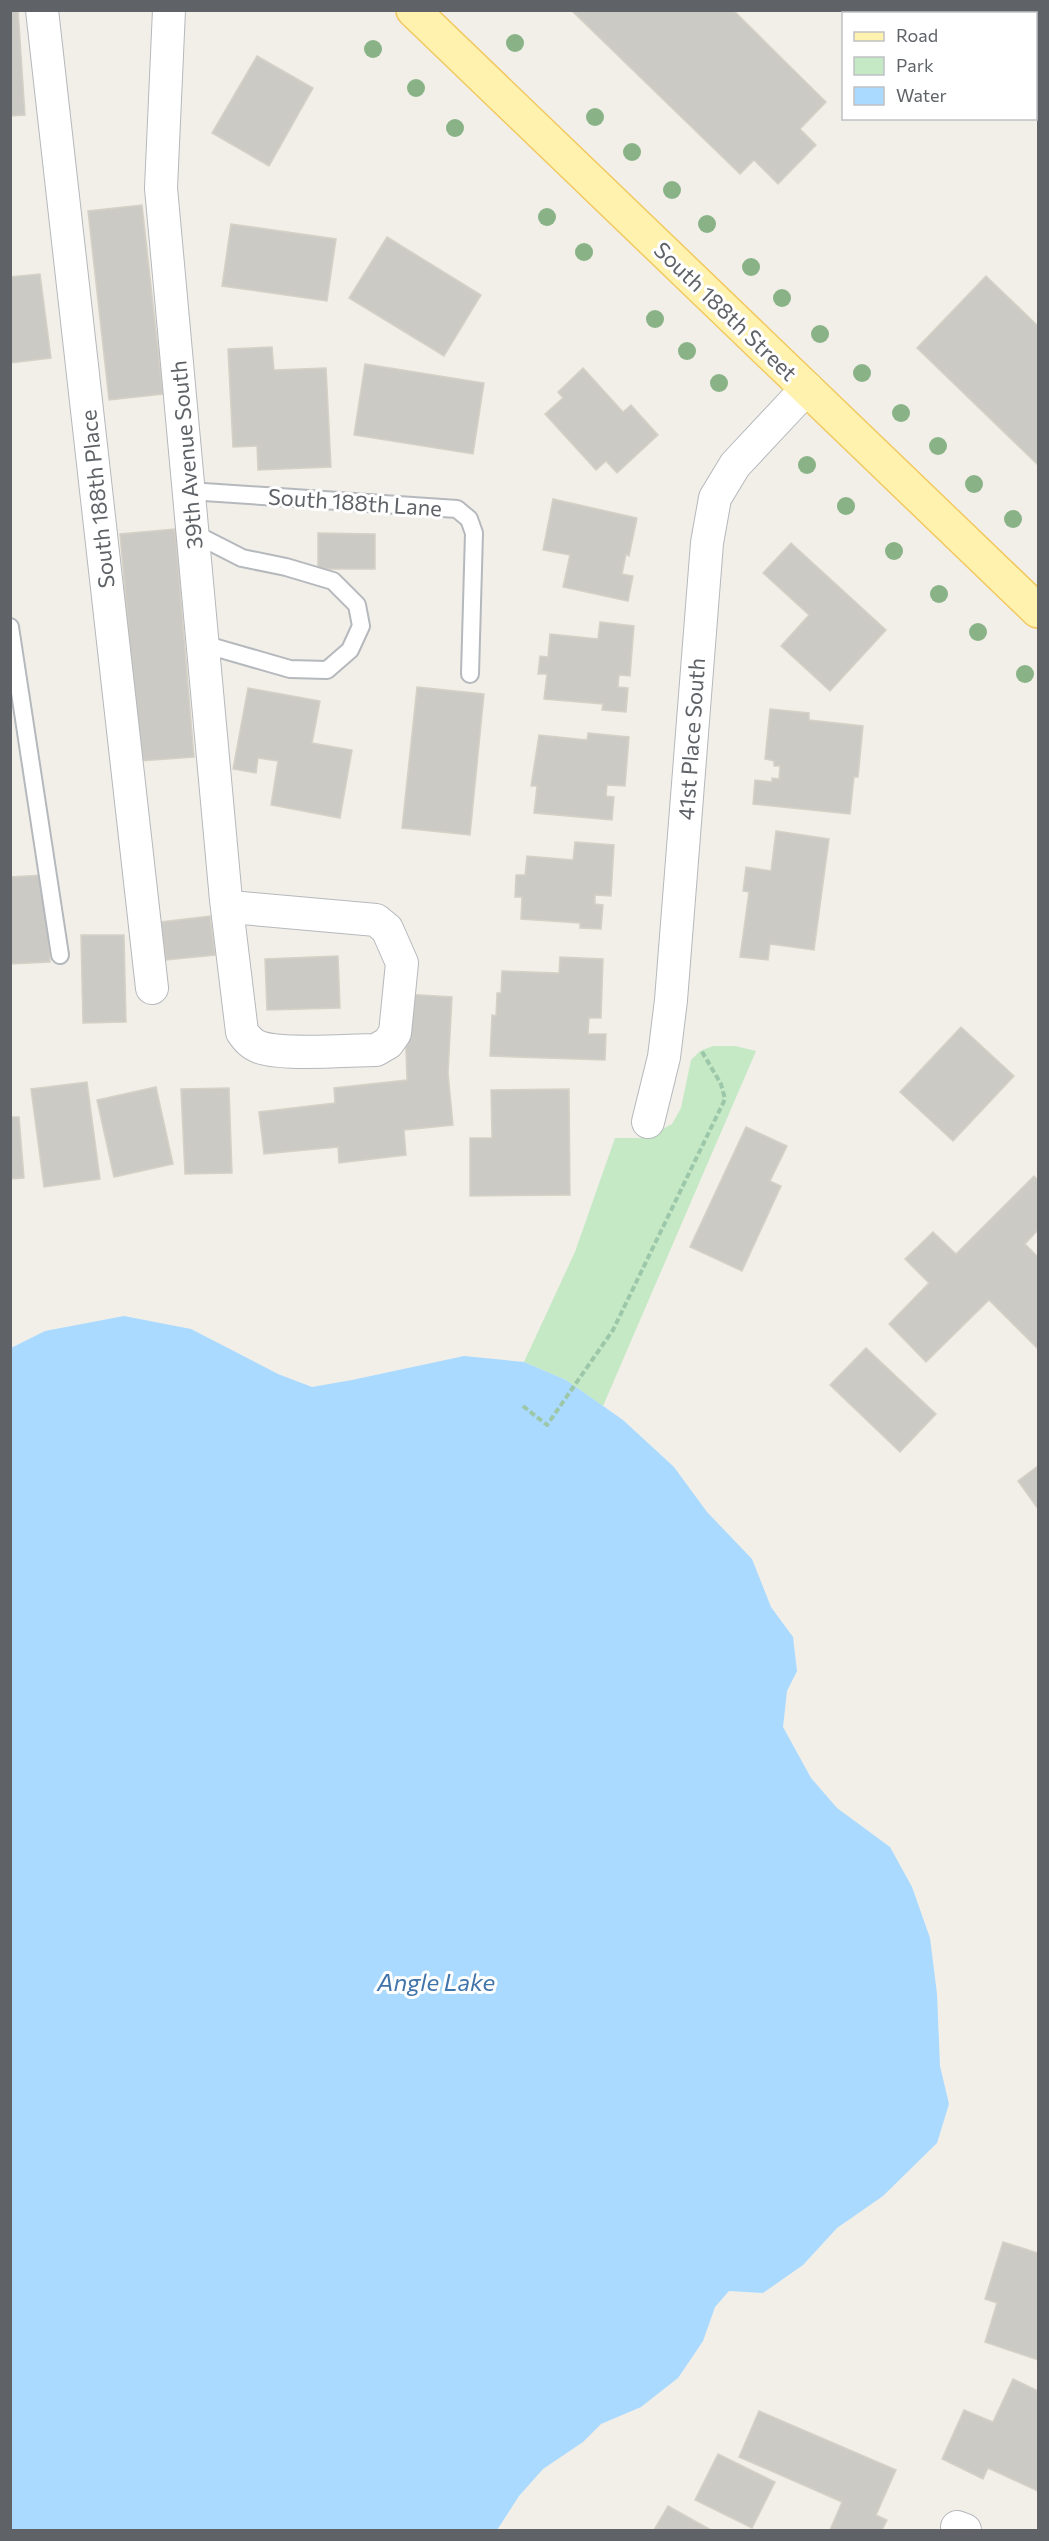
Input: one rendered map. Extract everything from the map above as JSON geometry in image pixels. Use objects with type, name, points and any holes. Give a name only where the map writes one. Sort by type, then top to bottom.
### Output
[{"type":"main road","name":"South 188th Street","points":[[413,10],[1038,611]]},
{"type":"street","name":"South 188th Place","points":[[42,10],[152,988]]},
{"type":"street","name":"39th Avenue South","points":[[169,10],[161,188],[226,900],[242,1032],[258,1047],[279,1051],[376,1050],[388,1043],[395,1034],[402,963],[387,929],[376,920],[231,907],[226,900]]},
{"type":"street","name":"41st Place South","points":[[648,1122],[664,1057],[671,1000],[706,543],[715,498],[735,465],[807,388]]},
{"type":"lane","name":"South 188th Lane","points":[[189,491],[457,509],[469,519],[474,533],[470,674]]},
{"type":"lane","points":[[193,533],[242,558],[286,567],[333,581],[357,605],[361,626],[350,650],[327,670],[290,669],[203,644]]},
{"type":"lane","points":[[10,627],[60,955]]},
{"type":"path","points":[[523,1406],[547,1425],[613,1330],[725,1099],[721,1084],[700,1048]]},
{"type":"green space","points":[[713,1046],[735,1046],[756,1051],[603,1406],[566,1380],[524,1362],[575,1252],[615,1138],[645,1138],[672,1124],[681,1108],[691,1060],[700,1051]]},
{"type":"water","name":"Angle Lake","points":[[124,1316],[191,1329],[278,1374],[312,1387],[464,1356],[524,1362],[566,1380],[623,1420],[674,1467],[707,1512],[752,1559],[771,1607],[793,1637],[797,1671],[787,1691],[783,1727],[811,1778],[837,1808],[890,1847],[912,1887],[930,1938],[937,1994],[940,2066],[949,2104],[937,2143],[883,2196],[837,2228],[803,2265],[763,2293],[729,2291],[715,2307],[703,2341],[678,2378],[641,2407],[601,2424],[583,2442],[543,2469],[519,2496],[497,2530],[11,2530],[11,1348],[45,1331]]},
{"type":"building","points":[[10,10],[18,10],[25,115],[10,116]]},
{"type":"building","points":[[733,10],[826,102],[800,129],[816,145],[778,184],[754,160],[740,174],[572,11]]},
{"type":"building","points":[[866,10],[993,10],[994,12],[868,12]]},
{"type":"building","points":[[257,56],[313,88],[269,166],[212,133]]},
{"type":"building","points":[[142,205],[163,394],[109,400],[88,211]]},
{"type":"building","points":[[231,224],[336,239],[327,301],[222,286]]},
{"type":"building","points":[[387,237],[481,295],[444,356],[349,298]]},
{"type":"building","points":[[40,274],[51,358],[10,363],[10,277]]},
{"type":"building","points":[[986,276],[1038,326],[1038,465],[917,348]]},
{"type":"building","points":[[272,347],[274,370],[326,368],[331,467],[258,470],[257,446],[233,447],[228,349]]},
{"type":"building","points":[[365,364],[484,383],[473,454],[354,435]]},
{"type":"building","points":[[583,368],[623,412],[631,405],[658,435],[617,473],[606,461],[596,470],[545,414],[563,398],[558,392]]},
{"type":"building","points":[[553,499],[637,518],[629,556],[626,554],[622,574],[633,576],[628,601],[563,587],[570,555],[543,550]]},
{"type":"building","points":[[175,529],[194,757],[140,761],[120,534]]},
{"type":"building","points":[[318,533],[375,534],[375,569],[318,569]]},
{"type":"building","points":[[791,543],[886,630],[830,691],[781,646],[809,615],[763,573]]},
{"type":"building","points":[[600,622],[634,626],[630,676],[619,675],[618,687],[628,688],[626,712],[602,710],[603,704],[544,699],[547,674],[538,674],[540,656],[548,657],[550,634],[598,639]]},
{"type":"building","points":[[417,687],[484,694],[470,835],[402,828]]},
{"type":"building","points":[[248,688],[320,701],[312,743],[352,750],[340,818],[271,805],[278,761],[258,758],[256,773],[233,769]]},
{"type":"building","points":[[770,709],[809,713],[809,720],[863,726],[858,777],[854,777],[850,814],[753,804],[755,780],[772,782],[772,778],[779,779],[780,766],[774,766],[774,761],[765,759]]},
{"type":"building","points":[[588,733],[629,737],[625,786],[607,785],[606,796],[614,797],[612,820],[534,813],[537,786],[531,786],[539,735],[587,740]]},
{"type":"building","points":[[776,831],[829,839],[814,950],[770,944],[768,960],[740,957],[749,892],[743,891],[746,867],[771,871]]},
{"type":"building","points":[[575,842],[614,845],[611,896],[595,895],[595,904],[603,905],[601,929],[580,928],[580,923],[521,919],[522,897],[515,897],[516,875],[525,875],[527,856],[573,860]]},
{"type":"building","points":[[44,875],[50,962],[10,964],[10,877]]},
{"type":"building","points":[[210,916],[215,955],[166,960],[161,922]]},
{"type":"building","points":[[81,935],[124,935],[126,1022],[83,1023]]},
{"type":"building","points":[[338,956],[340,1008],[267,1010],[265,959]]},
{"type":"building","points":[[560,957],[603,959],[601,1018],[589,1018],[588,1034],[606,1034],[605,1060],[490,1056],[492,1015],[496,1016],[497,993],[501,993],[502,971],[559,973]]},
{"type":"building","points":[[404,994],[452,997],[448,1073],[453,1125],[404,1130],[406,1155],[339,1163],[338,1147],[264,1154],[259,1112],[335,1103],[334,1088],[407,1080]]},
{"type":"building","points":[[961,1027],[1014,1076],[953,1141],[900,1092]]},
{"type":"building","points":[[87,1082],[100,1179],[44,1187],[31,1089]]},
{"type":"building","points":[[156,1087],[173,1164],[114,1177],[97,1100]]},
{"type":"building","points":[[229,1088],[232,1173],[185,1174],[181,1089]]},
{"type":"building","points":[[569,1089],[570,1195],[470,1196],[470,1138],[492,1138],[491,1090]]},
{"type":"building","points":[[10,1117],[19,1117],[24,1178],[10,1179]]},
{"type":"building","points":[[746,1127],[787,1146],[770,1181],[781,1186],[742,1271],[690,1247]]},
{"type":"building","points":[[1034,1176],[1038,1180],[1038,1230],[1025,1244],[1038,1257],[1038,1349],[989,1300],[926,1362],[889,1324],[929,1283],[905,1259],[933,1232],[956,1254]]},
{"type":"building","points":[[866,1348],[936,1414],[900,1452],[830,1385]]},
{"type":"building","points":[[1038,1466],[1038,1509],[1018,1481]]},
{"type":"building","points":[[1003,2242],[1038,2253],[1038,2360],[985,2342],[997,2303],[985,2299]]},
{"type":"building","points":[[1013,2379],[1038,2391],[1038,2491],[988,2468],[983,2479],[942,2459],[964,2410],[993,2422]]},
{"type":"building","points":[[759,2411],[896,2470],[876,2515],[887,2520],[882,2530],[830,2530],[842,2502],[739,2457]]},
{"type":"building","points":[[718,2454],[775,2482],[752,2528],[695,2500]]},
{"type":"building","points":[[668,2506],[711,2530],[654,2530]]}]
